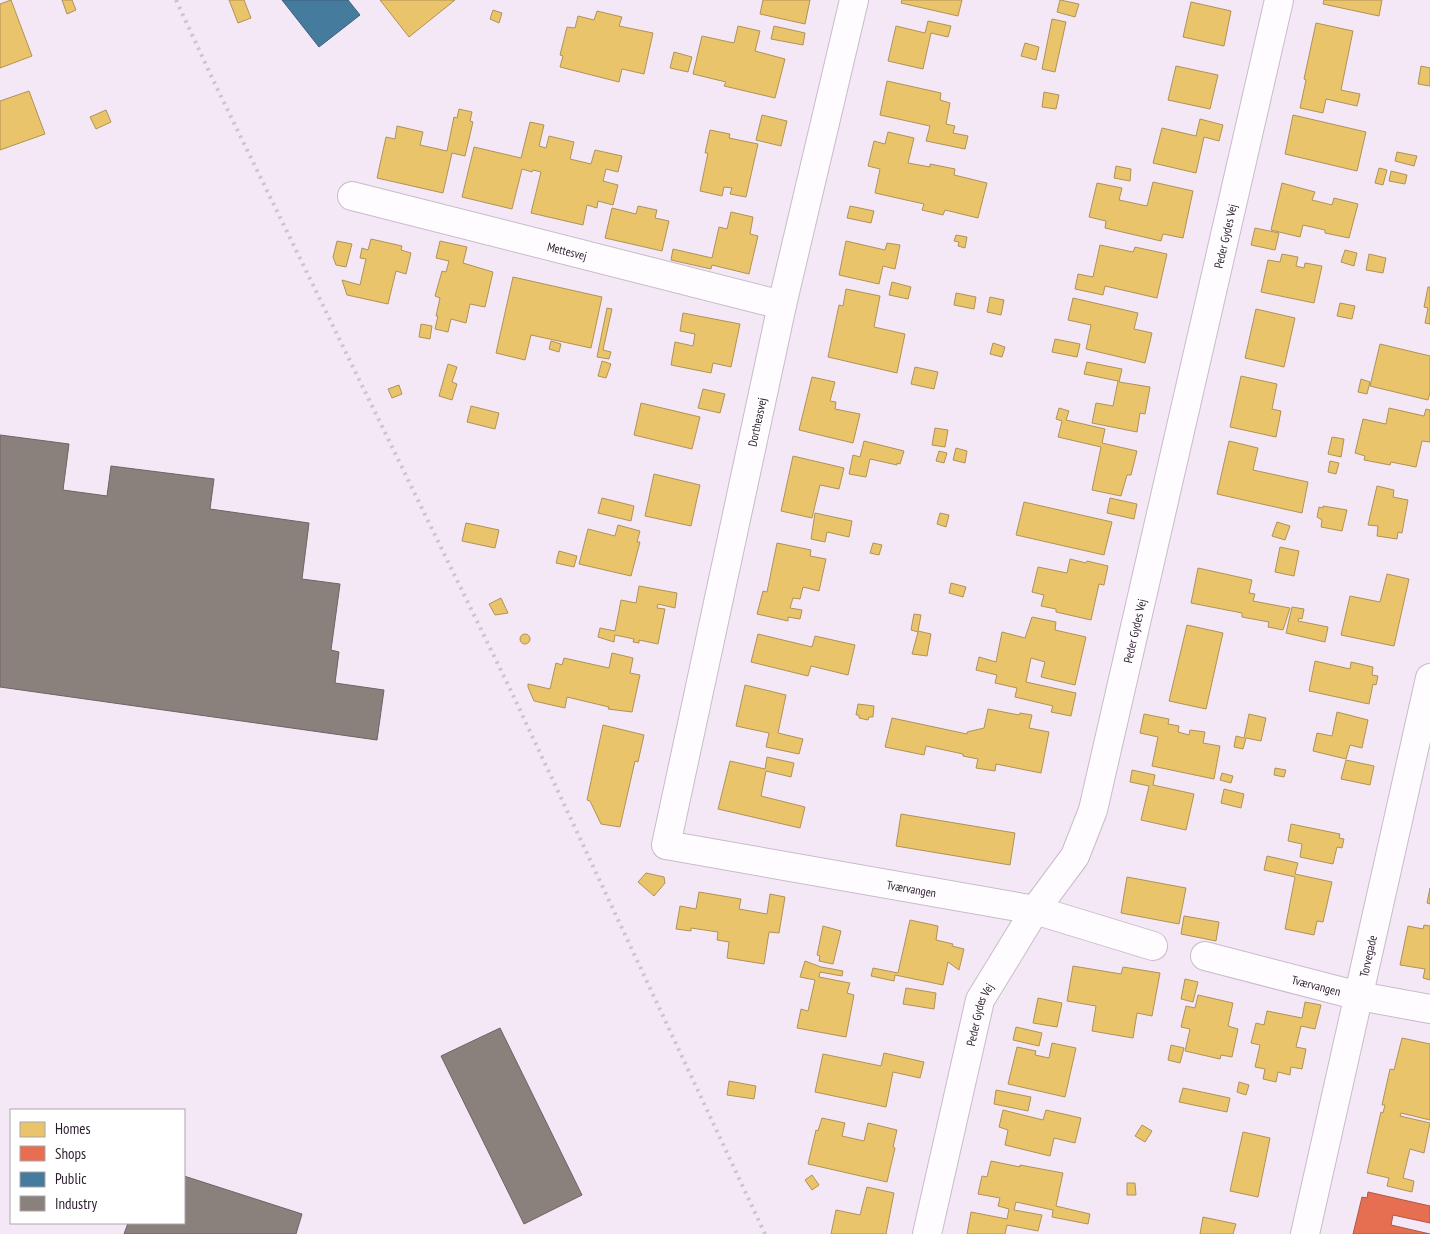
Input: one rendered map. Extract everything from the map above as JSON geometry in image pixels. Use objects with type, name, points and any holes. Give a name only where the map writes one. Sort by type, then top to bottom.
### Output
[{"type":"street","name":"Dortheasvej","points":[[666,845],[782,305],[854,0]]},
{"type":"street","name":"Peder Gydes Vej","points":[[927,1234],[980,1000],[1034,910],[1075,856],[1094,810],[1279,0]]},
{"type":"street","name":"Mettesvej","points":[[352,196],[782,305]]},
{"type":"street","name":"Torvegade","points":[[1305,1234],[1430,678]]},
{"type":"street","name":"Tværvangen","points":[[666,845],[1034,910],[1153,946]]},
{"type":"street","name":"Tværvangen","points":[[1205,956],[1359,996],[1430,1009]]},
{"type":"building: Homes","points":[[11,0],[32,56],[0,68],[0,4]]},
{"type":"building: Homes","points":[[62,0],[72,0],[76,10],[67,14]]},
{"type":"building: Homes","points":[[229,0],[244,0],[251,18],[238,23]]},
{"type":"building: Homes","points":[[380,0],[455,0],[409,37]]},
{"type":"building: Homes","points":[[763,0],[810,0],[805,24],[760,14]]},
{"type":"building: Homes","points":[[902,0],[962,0],[958,16],[901,3]]},
{"type":"building: Homes","points":[[1060,0],[1079,4],[1075,17],[1057,12]]},
{"type":"building: Homes","points":[[1324,0],[1382,0],[1379,16],[1323,4]]},
{"type":"building: Homes","points":[[1191,2],[1231,11],[1224,46],[1183,37]]},
{"type":"building: Homes","points":[[493,10],[502,13],[499,23],[490,19]]},
{"type":"building: Homes","points":[[597,11],[622,17],[619,26],[653,33],[644,74],[622,69],[619,82],[560,67],[563,56],[560,55],[567,27],[575,28],[578,16],[594,20]]},
{"type":"building: Homes","points":[[1052,19],[1066,22],[1055,72],[1042,69]]},
{"type":"building: Homes","points":[[928,21],[951,26],[948,37],[931,33],[923,69],[888,61],[896,26],[925,33]]},
{"type":"building: Homes","points":[[1316,23],[1353,31],[1341,90],[1360,94],[1357,106],[1326,99],[1323,113],[1300,108]]},
{"type":"building: Homes","points":[[738,26],[760,31],[755,51],[785,59],[775,98],[724,86],[726,82],[693,74],[702,36],[734,43]]},
{"type":"building: Homes","points":[[774,26],[805,33],[803,45],[771,39]]},
{"type":"building: Homes","points":[[1025,43],[1039,47],[1036,60],[1021,56]]},
{"type":"building: Homes","points":[[674,52],[692,57],[688,72],[670,68]]},
{"type":"building: Homes","points":[[1176,66],[1218,75],[1210,109],[1168,100]]},
{"type":"building: Homes","points":[[1421,66],[1430,68],[1430,86],[1418,84]]},
{"type":"building: Homes","points":[[887,81],[941,93],[940,100],[950,103],[946,124],[955,126],[953,133],[968,136],[965,149],[926,141],[930,126],[880,115]]},
{"type":"building: Homes","points":[[29,91],[45,134],[0,150],[0,101]]},
{"type":"building: Homes","points":[[1044,92],[1059,95],[1056,109],[1042,107]]},
{"type":"building: Homes","points":[[459,109],[472,112],[470,121],[473,122],[465,156],[452,153],[443,193],[377,178],[386,137],[395,139],[397,126],[423,132],[420,145],[447,151],[454,117],[457,118]]},
{"type":"building: Homes","points":[[106,110],[111,122],[96,129],[90,117]]},
{"type":"building: Homes","points":[[762,115],[787,121],[781,146],[756,140]]},
{"type":"building: Homes","points":[[1293,115],[1366,132],[1357,171],[1285,154]]},
{"type":"building: Homes","points":[[1200,119],[1223,125],[1219,141],[1204,137],[1196,173],[1153,163],[1162,128],[1196,136]]},
{"type":"building: Homes","points":[[530,122],[544,125],[539,146],[546,148],[549,136],[574,142],[570,159],[591,164],[595,150],[622,156],[618,172],[606,169],[603,181],[618,185],[613,205],[598,201],[597,208],[587,205],[583,225],[531,213],[541,172],[522,169],[512,209],[462,197],[474,147],[521,158]]},
{"type":"building: Homes","points":[[710,130],[730,134],[729,138],[758,144],[746,197],[730,194],[732,188],[724,187],[722,196],[700,191],[708,153],[705,153]]},
{"type":"building: Homes","points":[[888,132],[914,138],[908,163],[930,167],[930,164],[955,169],[954,175],[987,183],[978,218],[945,210],[943,215],[922,210],[924,204],[875,193],[880,169],[868,166],[874,141],[885,144]]},
{"type":"building: Homes","points":[[1397,152],[1417,156],[1414,166],[1395,161]]},
{"type":"building: Homes","points":[[1116,166],[1131,169],[1130,181],[1114,178]]},
{"type":"building: Homes","points":[[1379,168],[1387,170],[1383,185],[1375,183]]},
{"type":"building: Homes","points":[[1391,171],[1407,175],[1405,184],[1389,181]]},
{"type":"building: Homes","points":[[1153,182],[1193,191],[1183,238],[1163,234],[1161,241],[1105,228],[1106,221],[1089,217],[1097,183],[1122,188],[1119,200],[1147,206]]},
{"type":"building: Homes","points":[[1282,183],[1315,192],[1312,200],[1332,205],[1334,198],[1358,204],[1349,238],[1325,233],[1325,230],[1303,225],[1300,237],[1271,230]]},
{"type":"building: Homes","points":[[638,206],[657,210],[655,218],[669,221],[662,251],[605,238],[612,208],[636,214]]},
{"type":"building: Homes","points":[[850,206],[874,211],[871,223],[847,218]]},
{"type":"building: Homes","points":[[731,212],[753,217],[750,234],[758,236],[749,274],[712,265],[711,269],[671,260],[673,249],[712,258],[719,227],[727,229]]},
{"type":"building: Homes","points":[[1255,228],[1279,233],[1275,250],[1251,245]]},
{"type":"building: Homes","points":[[956,235],[967,237],[965,248],[958,246],[959,242],[954,241]]},
{"type":"building: Homes","points":[[371,239],[402,246],[401,250],[411,253],[406,274],[396,271],[388,304],[347,295],[342,280],[360,285],[366,259],[360,258],[362,248],[368,250]]},
{"type":"building: Homes","points":[[337,241],[352,244],[346,267],[336,265],[333,257]]},
{"type":"building: Homes","points":[[440,241],[467,247],[463,263],[493,272],[485,307],[470,304],[466,323],[451,319],[448,332],[435,329],[440,298],[435,296],[442,271],[446,272],[449,261],[436,258]]},
{"type":"building: Homes","points":[[846,241],[885,250],[887,243],[900,245],[895,269],[883,266],[879,284],[839,275]]},
{"type":"building: Homes","points":[[1100,245],[1133,252],[1135,247],[1167,254],[1157,298],[1105,286],[1103,295],[1075,289],[1078,274],[1093,277]]},
{"type":"building: Homes","points":[[1345,250],[1357,253],[1354,266],[1341,262]]},
{"type":"building: Homes","points":[[1282,254],[1298,257],[1296,266],[1304,268],[1305,263],[1322,266],[1314,303],[1261,292],[1268,260],[1280,262]]},
{"type":"building: Homes","points":[[1369,254],[1386,258],[1383,273],[1366,270]]},
{"type":"building: Homes","points":[[513,277],[602,297],[591,348],[531,335],[525,360],[496,353]]},
{"type":"building: Homes","points":[[892,282],[911,287],[908,299],[889,295]]},
{"type":"building: Homes","points":[[1428,287],[1430,287],[1430,324],[1425,323],[1428,308],[1424,307]]},
{"type":"building: Homes","points":[[846,289],[880,296],[874,327],[905,334],[897,373],[828,357],[839,305],[843,306]]},
{"type":"building: Homes","points":[[956,293],[976,297],[974,309],[954,305]]},
{"type":"building: Homes","points":[[990,297],[1004,300],[1001,315],[987,312]]},
{"type":"building: Homes","points":[[1073,298],[1138,313],[1134,329],[1152,333],[1145,363],[1086,349],[1091,325],[1068,320]]},
{"type":"building: Homes","points":[[1340,303],[1355,306],[1352,319],[1337,316]]},
{"type":"building: Homes","points":[[607,308],[612,309],[603,350],[611,352],[609,359],[597,357]]},
{"type":"building: Homes","points":[[1256,309],[1295,318],[1284,367],[1245,358]]},
{"type":"building: Homes","points":[[683,313],[740,324],[731,367],[713,363],[711,373],[671,365],[675,342],[693,346],[695,334],[680,331]]},
{"type":"building: Homes","points":[[421,324],[432,326],[430,339],[419,337]]},
{"type":"building: Homes","points":[[1055,339],[1080,344],[1077,357],[1052,352]]},
{"type":"building: Homes","points":[[551,341],[561,344],[559,352],[549,349]]},
{"type":"building: Homes","points":[[993,343],[1005,347],[1002,357],[990,354]]},
{"type":"building: Homes","points":[[1380,344],[1430,356],[1430,393],[1428,400],[1370,386]]},
{"type":"building: Homes","points":[[602,361],[611,364],[606,378],[598,376]]},
{"type":"building: Homes","points":[[1087,362],[1122,369],[1119,382],[1150,387],[1145,414],[1140,413],[1137,432],[1092,423],[1096,403],[1113,406],[1118,381],[1084,374]]},
{"type":"building: Homes","points":[[448,364],[457,367],[452,382],[457,384],[452,400],[439,396]]},
{"type":"building: Homes","points":[[915,367],[938,372],[934,389],[911,384]]},
{"type":"building: Homes","points":[[1241,376],[1277,384],[1272,409],[1281,411],[1276,437],[1230,427]]},
{"type":"building: Homes","points":[[812,377],[835,382],[830,401],[836,402],[835,409],[860,414],[853,443],[799,430]]},
{"type":"building: Homes","points":[[1361,379],[1370,382],[1367,394],[1358,392]]},
{"type":"building: Homes","points":[[399,385],[402,394],[392,398],[388,389]]},
{"type":"building: Homes","points":[[703,389],[725,394],[720,413],[698,408]]},
{"type":"building: Homes","points":[[641,403],[700,417],[692,449],[634,435]]},
{"type":"building: Homes","points":[[471,406],[499,413],[495,429],[467,422]]},
{"type":"building: Homes","points":[[1059,408],[1069,411],[1066,420],[1105,429],[1102,443],[1137,451],[1131,475],[1127,475],[1121,496],[1092,490],[1101,447],[1058,437],[1062,421],[1056,419]]},
{"type":"building: Homes","points":[[1389,408],[1424,416],[1426,409],[1430,410],[1430,442],[1422,441],[1416,467],[1391,462],[1390,465],[1364,460],[1365,456],[1355,453],[1363,419],[1386,424]]},
{"type":"building: Homes","points":[[935,428],[948,430],[945,447],[932,445]]},
{"type":"building: Homes","points":[[1332,437],[1344,439],[1341,457],[1328,454]]},
{"type":"building: Homes","points":[[864,441],[904,451],[900,464],[870,459],[866,477],[849,474],[853,455],[860,457]]},
{"type":"building: Homes","points":[[1229,441],[1258,448],[1253,470],[1308,482],[1302,513],[1217,494]]},
{"type":"building: Homes","points":[[956,448],[967,451],[965,463],[953,460]]},
{"type":"building: Homes","points":[[939,451],[947,453],[944,463],[936,461]]},
{"type":"building: Homes","points":[[793,456],[844,468],[839,489],[820,485],[812,518],[781,511]]},
{"type":"building: Homes","points":[[1330,461],[1339,463],[1336,474],[1328,472]]},
{"type":"building: Homes","points":[[654,474],[700,485],[691,526],[645,516]]},
{"type":"building: Homes","points":[[1377,486],[1394,490],[1393,497],[1408,500],[1402,533],[1398,532],[1397,539],[1377,536],[1378,526],[1368,525]]},
{"type":"building: Homes","points":[[602,498],[634,506],[631,521],[598,513]]},
{"type":"building: Homes","points":[[1110,498],[1137,504],[1134,519],[1107,513]]},
{"type":"building: Homes","points":[[1024,502],[1112,522],[1104,555],[1016,535]]},
{"type":"building: Homes","points":[[1323,506],[1347,510],[1342,531],[1321,527],[1322,520],[1317,517],[1319,507],[1323,508]]},
{"type":"building: Homes","points":[[815,513],[852,521],[849,537],[827,532],[825,542],[811,539]]},
{"type":"building: Homes","points":[[940,513],[949,515],[946,527],[937,524]]},
{"type":"building: Homes","points":[[1277,522],[1290,526],[1285,540],[1272,536]]},
{"type":"building: Homes","points":[[466,523],[499,530],[495,548],[462,541]]},
{"type":"building: Homes","points":[[618,525],[640,531],[637,542],[640,542],[631,576],[579,564],[588,529],[615,536]]},
{"type":"building: Homes","points":[[777,543],[811,550],[810,556],[826,559],[819,591],[803,587],[800,599],[793,598],[790,608],[802,610],[800,619],[788,617],[788,621],[757,614],[763,591],[767,592]]},
{"type":"building: Homes","points":[[873,543],[882,545],[879,555],[870,553]]},
{"type":"building: Homes","points":[[1280,547],[1299,551],[1294,576],[1275,572]]},
{"type":"building: Homes","points":[[559,551],[577,556],[574,567],[556,563]]},
{"type":"building: Homes","points":[[1070,559],[1108,566],[1104,585],[1099,584],[1091,620],[1056,612],[1056,609],[1041,606],[1044,595],[1032,592],[1038,567],[1067,573]]},
{"type":"building: Homes","points":[[1198,568],[1252,580],[1249,593],[1255,594],[1253,601],[1290,608],[1283,630],[1268,627],[1269,622],[1242,617],[1242,613],[1191,603]]},
{"type":"building: Homes","points":[[1387,574],[1409,579],[1394,646],[1341,635],[1350,596],[1380,602]]},
{"type":"building: Homes","points":[[951,583],[966,587],[963,597],[949,593]]},
{"type":"building: Homes","points":[[639,586],[677,593],[675,608],[658,604],[657,608],[665,609],[658,644],[639,640],[639,643],[633,642],[634,639],[615,635],[614,642],[598,637],[600,628],[615,631],[621,600],[636,603]]},
{"type":"building: Homes","points":[[501,598],[508,613],[495,615],[489,604]]},
{"type":"building: Homes","points":[[1292,607],[1304,609],[1302,619],[1299,618],[1298,621],[1328,627],[1325,642],[1286,633]]},
{"type":"building: Homes","points":[[914,614],[921,615],[918,631],[931,634],[927,656],[912,654],[918,632],[911,630]]},
{"type":"building: Homes","points":[[1032,617],[1056,622],[1055,630],[1086,637],[1075,685],[1041,677],[1045,662],[1031,658],[1026,682],[1076,693],[1071,716],[1051,712],[1053,706],[1015,697],[1017,688],[995,683],[997,675],[976,670],[979,657],[996,662],[1002,632],[1025,638]]},
{"type":"building: Homes","points":[[1187,625],[1223,633],[1206,709],[1169,701]]},
{"type":"building: Homes","points":[[523,634],[527,634],[530,639],[529,643],[523,644],[520,641],[520,637]]},
{"type":"building: Homes","points":[[758,634],[812,647],[815,636],[855,645],[848,675],[811,666],[808,676],[751,662]]},
{"type":"building: Homes","points":[[612,653],[633,658],[630,673],[640,675],[632,712],[608,709],[609,707],[567,697],[565,708],[534,701],[528,684],[550,689],[556,663],[562,665],[564,658],[609,668]]},
{"type":"building: Homes","points":[[1315,661],[1350,669],[1351,662],[1373,667],[1372,675],[1378,676],[1376,685],[1373,684],[1369,704],[1309,691]]},
{"type":"building: Homes","points":[[745,685],[786,695],[778,733],[803,739],[799,754],[766,747],[769,733],[736,726]]},
{"type":"building: Homes","points":[[858,704],[874,706],[873,717],[869,717],[868,720],[859,718],[859,715],[856,715]]},
{"type":"building: Homes","points":[[988,709],[1019,715],[1020,713],[1032,715],[1029,728],[1049,732],[1041,773],[996,764],[995,771],[976,768],[978,759],[926,746],[924,755],[885,747],[892,718],[967,734],[967,732],[984,728]]},
{"type":"building: Homes","points":[[1337,712],[1368,720],[1362,748],[1350,745],[1346,759],[1313,751],[1317,733],[1332,736]]},
{"type":"building: Homes","points":[[1144,714],[1169,719],[1168,724],[1179,726],[1178,732],[1189,735],[1190,730],[1205,732],[1203,743],[1220,746],[1214,779],[1152,766],[1158,737],[1140,733]]},
{"type":"building: Homes","points":[[1249,714],[1266,718],[1261,741],[1246,738],[1243,749],[1234,747],[1236,736],[1244,738]]},
{"type":"building: Homes","points":[[603,725],[644,735],[638,762],[635,761],[620,827],[601,824],[590,801],[587,800]]},
{"type":"building: Homes","points":[[767,757],[794,763],[791,777],[766,771],[761,796],[805,807],[800,828],[718,809],[730,761],[765,769]]},
{"type":"building: Homes","points":[[1346,760],[1374,766],[1370,785],[1341,779]]},
{"type":"building: Homes","points":[[1275,768],[1286,770],[1284,777],[1274,775]]},
{"type":"building: Homes","points":[[1132,770],[1155,775],[1153,785],[1194,794],[1186,830],[1141,820],[1149,786],[1130,782]]},
{"type":"building: Homes","points":[[1222,773],[1233,776],[1231,783],[1220,780]]},
{"type":"building: Homes","points":[[1224,789],[1244,794],[1241,808],[1221,803]]},
{"type":"building: Homes","points":[[901,814],[1015,833],[1010,865],[896,846]]},
{"type":"building: Homes","points":[[1291,824],[1340,834],[1339,838],[1344,839],[1342,848],[1337,847],[1333,864],[1300,857],[1302,844],[1288,841]]},
{"type":"building: Homes","points":[[1267,856],[1298,863],[1295,874],[1332,882],[1323,922],[1317,921],[1314,935],[1285,929],[1295,877],[1264,870]]},
{"type":"building: Homes","points":[[646,873],[664,877],[665,883],[654,896],[638,882]]},
{"type":"building: Homes","points":[[1127,877],[1186,888],[1179,924],[1121,913]]},
{"type":"building: Homes","points":[[1430,888],[1430,904],[1427,903]]},
{"type":"building: Homes","points":[[699,892],[741,899],[739,909],[767,914],[770,894],[785,897],[779,933],[769,932],[764,964],[727,958],[729,942],[717,940],[718,932],[691,928],[691,931],[676,929],[680,906],[696,909]]},
{"type":"building: Homes","points":[[1184,916],[1219,922],[1216,941],[1181,934]]},
{"type":"building: Homes","points":[[910,920],[938,926],[936,940],[964,949],[959,970],[948,962],[943,985],[895,975],[894,981],[871,976],[873,968],[898,973]]},
{"type":"building: Homes","points":[[1424,925],[1430,926],[1430,980],[1423,978],[1425,969],[1400,965],[1408,926],[1423,929]]},
{"type":"building: Homes","points":[[823,926],[841,931],[833,964],[819,961],[820,956],[817,955]]},
{"type":"building: Homes","points":[[805,961],[821,967],[843,971],[842,976],[820,972],[819,977],[850,983],[847,993],[854,995],[846,1037],[797,1028],[801,1009],[808,1011],[815,980],[800,977]]},
{"type":"building: Homes","points":[[1073,966],[1121,974],[1123,967],[1160,973],[1152,1016],[1137,1013],[1133,1038],[1092,1031],[1096,1006],[1067,1001]]},
{"type":"building: Homes","points":[[1185,979],[1198,982],[1193,1002],[1181,999]]},
{"type":"building: Homes","points":[[906,988],[936,993],[934,1009],[903,1004]]},
{"type":"building: Homes","points":[[1198,995],[1233,1003],[1228,1026],[1238,1029],[1232,1057],[1221,1055],[1220,1059],[1185,1051],[1190,1029],[1181,1027],[1186,1006],[1195,1008]]},
{"type":"building: Homes","points":[[1038,998],[1062,1003],[1057,1027],[1033,1023]]},
{"type":"building: Homes","points":[[1305,1002],[1321,1005],[1315,1029],[1301,1026],[1296,1047],[1306,1049],[1302,1069],[1291,1067],[1290,1075],[1278,1072],[1276,1082],[1263,1079],[1265,1069],[1255,1067],[1260,1045],[1251,1043],[1256,1023],[1264,1025],[1267,1011],[1302,1018]]},
{"type":"building: Homes","points":[[1016,1027],[1042,1033],[1039,1046],[1013,1040]]},
{"type":"building: Homes","points":[[1402,1038],[1430,1044],[1430,1120],[1401,1113],[1400,1116],[1430,1123],[1424,1153],[1410,1149],[1403,1178],[1414,1181],[1412,1192],[1387,1186],[1389,1178],[1367,1173],[1381,1112],[1383,1113],[1385,1105],[1382,1105],[1390,1069],[1394,1070]]},
{"type":"building: Homes","points":[[1052,1043],[1076,1048],[1065,1097],[1008,1084],[1017,1047],[1036,1051],[1035,1055],[1049,1058]]},
{"type":"building: Homes","points":[[1171,1045],[1184,1048],[1180,1063],[1168,1060]]},
{"type":"building: Homes","points":[[884,1053],[924,1062],[920,1078],[893,1072],[886,1107],[815,1092],[823,1054],[881,1066]]},
{"type":"building: Homes","points":[[729,1081],[756,1086],[754,1099],[727,1095]]},
{"type":"building: Homes","points":[[1239,1082],[1249,1085],[1246,1095],[1237,1092]]},
{"type":"building: Homes","points":[[1183,1088],[1230,1098],[1227,1112],[1179,1102]]},
{"type":"building: Homes","points":[[996,1090],[1031,1097],[1028,1111],[994,1104]]},
{"type":"building: Homes","points":[[1003,1110],[1043,1120],[1046,1110],[1081,1118],[1075,1143],[1054,1138],[1050,1156],[1005,1145],[1008,1130],[999,1127]]},
{"type":"building: Homes","points":[[822,1118],[845,1123],[842,1136],[864,1141],[868,1123],[897,1130],[887,1182],[808,1164],[816,1130],[818,1131]]},
{"type":"building: Homes","points":[[1142,1125],[1152,1131],[1145,1142],[1135,1136]]},
{"type":"building: Homes","points":[[1243,1132],[1270,1138],[1258,1197],[1230,1191]]},
{"type":"building: Homes","points":[[991,1161],[1063,1173],[1056,1206],[1090,1214],[1088,1224],[1052,1217],[1053,1210],[1016,1202],[1014,1210],[1042,1215],[1038,1231],[1007,1225],[1005,1234],[967,1234],[971,1212],[1007,1219],[1009,1209],[998,1206],[1000,1198],[978,1194],[982,1176],[987,1177]]},
{"type":"building: Homes","points":[[812,1175],[819,1185],[812,1190],[805,1180]]},
{"type":"building: Homes","points":[[1127,1183],[1135,1183],[1136,1195],[1127,1195]]},
{"type":"building: Homes","points":[[867,1187],[894,1193],[886,1234],[831,1234],[836,1210],[860,1215]]},
{"type":"building: Homes","points":[[1203,1217],[1236,1224],[1233,1234],[1200,1234]]},
{"type":"building: Shops","points":[[1368,1192],[1430,1206],[1430,1223],[1393,1215],[1391,1225],[1430,1234],[1353,1234],[1362,1197],[1367,1198]]},
{"type":"building: Public","points":[[282,0],[348,0],[360,15],[319,47]]},
{"type":"building: Industry","points":[[0,435],[69,444],[63,490],[107,496],[111,466],[214,479],[210,509],[309,523],[302,579],[340,584],[331,650],[339,652],[335,683],[384,690],[377,740],[0,687]]},
{"type":"building: Industry","points":[[500,1028],[582,1195],[524,1224],[441,1056]]},
{"type":"building: Industry","points":[[185,1176],[302,1214],[296,1234],[124,1234],[128,1224],[185,1224]]},
{"type":"railway","points":[[176,0],[214,82],[512,693],[765,1234]]}]
